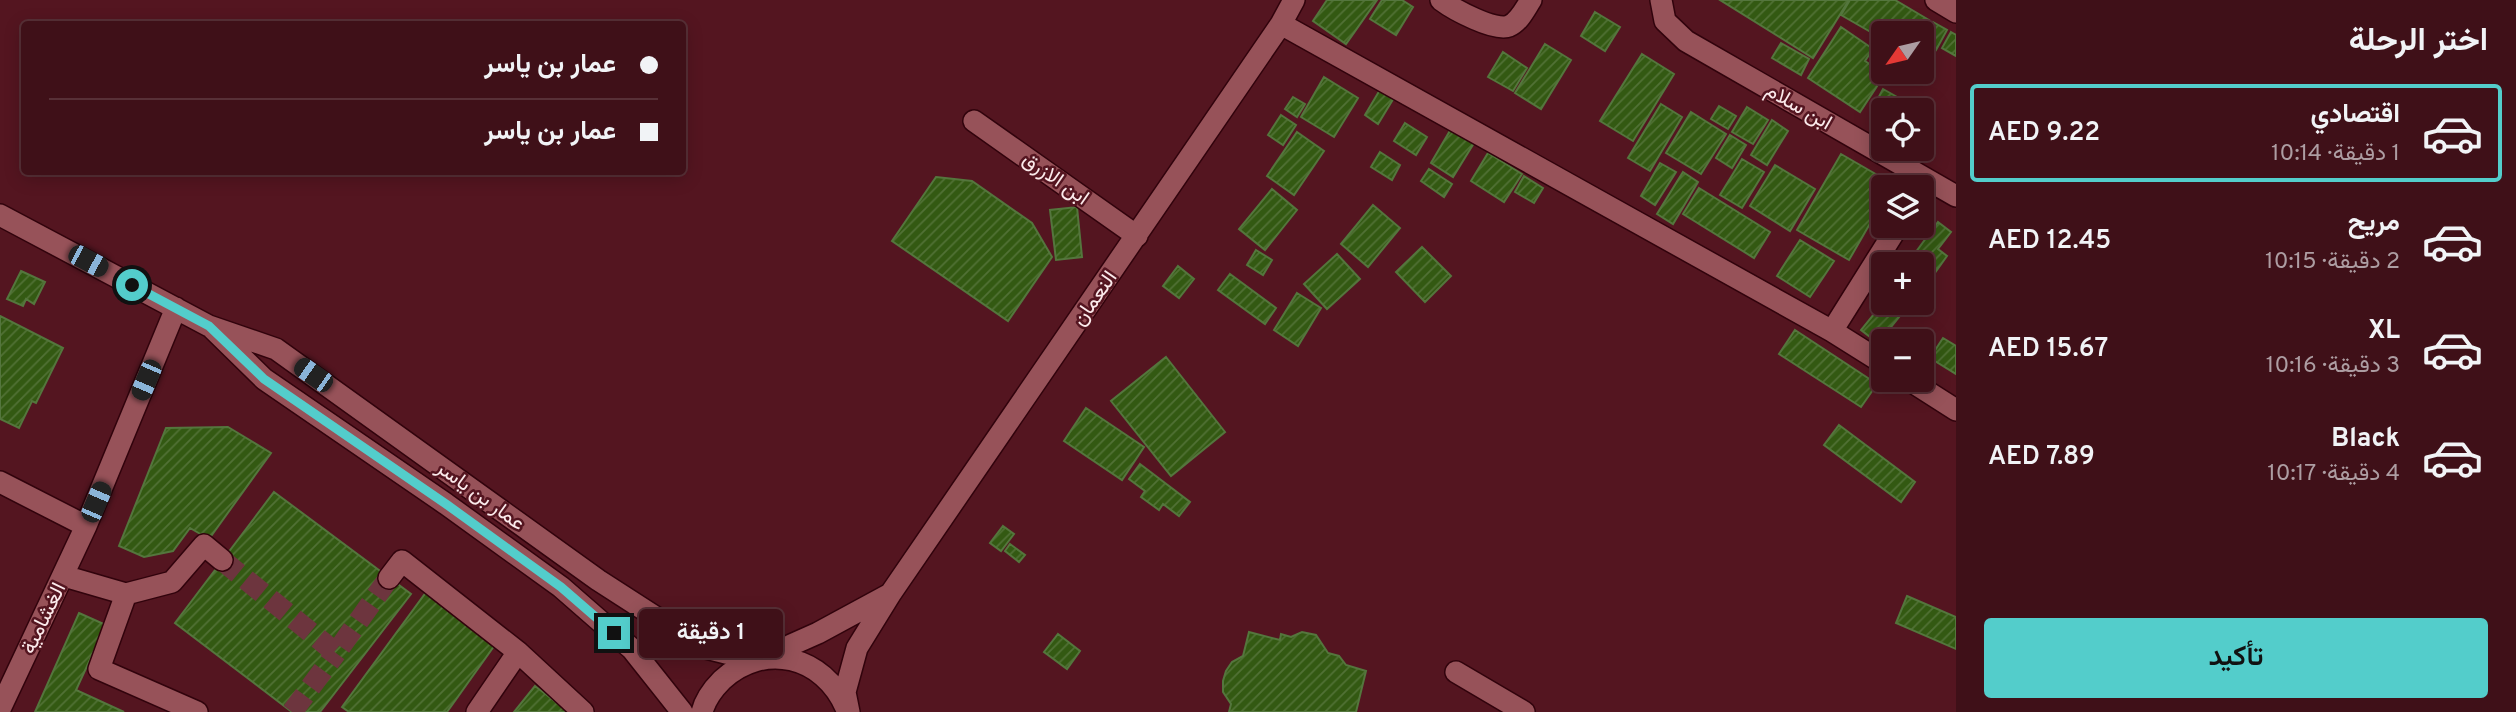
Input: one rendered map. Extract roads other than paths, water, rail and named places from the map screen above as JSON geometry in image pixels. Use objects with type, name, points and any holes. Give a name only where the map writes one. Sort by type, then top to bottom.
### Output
[{"type":"street","name":"النعمان","points":[[848,712],[845,692],[858,648],[891,593],[1137,236],[1281,24],[1294,0]]},
{"type":"street","points":[[1441,0],[1492,26],[1502,28],[1511,26],[1519,19],[1531,0]]},
{"type":"street","name":"ابن سلام","points":[[1661,0],[1665,21],[1686,41],[1907,175]]},
{"type":"street","points":[[1936,0],[1956,12]]},
{"type":"street","points":[[1281,24],[1832,331],[1871,355]]},
{"type":"street","name":"ابن الازرق","points":[[974,121],[1137,236]]},
{"type":"street","name":"ابن سلام","points":[[1934,188],[1956,196]]},
{"type":"street","name":"عمار بن ياسر","points":[[0,215],[209,326],[276,349],[598,580],[702,647],[754,660]]},
{"type":"street","points":[[1832,331],[1890,238]]},
{"type":"street","name":"الغشامية","points":[[0,709],[86,526],[176,308]]},
{"type":"street","name":"عمار بن ياسر","points":[[209,326],[264,379],[561,587],[632,649],[682,712]]},
{"type":"street","points":[[1928,392],[1956,410]]},
{"type":"street","points":[[0,482],[86,526]]},
{"type":"street","points":[[64,576],[126,594],[172,582],[204,545],[222,560]]},
{"type":"street","points":[[389,578],[402,561],[519,652],[583,712]]},
{"type":"street","name":"النعمان","points":[[777,657],[791,645],[891,593]]},
{"type":"street","points":[[126,594],[99,669],[197,712]]},
{"type":"street","points":[[477,712],[519,652]]},
{"type":"street","points":[[702,712],[714,687],[732,670],[754,660],[777,657],[802,662],[823,675],[840,694],[848,712]]},
{"type":"street","points":[[1456,672],[1524,712]]},
{"type":"tunnel","points":[[222,560],[336,653],[389,578]]},
{"type":"tunnel","points":[[292,712],[336,653]]}]
